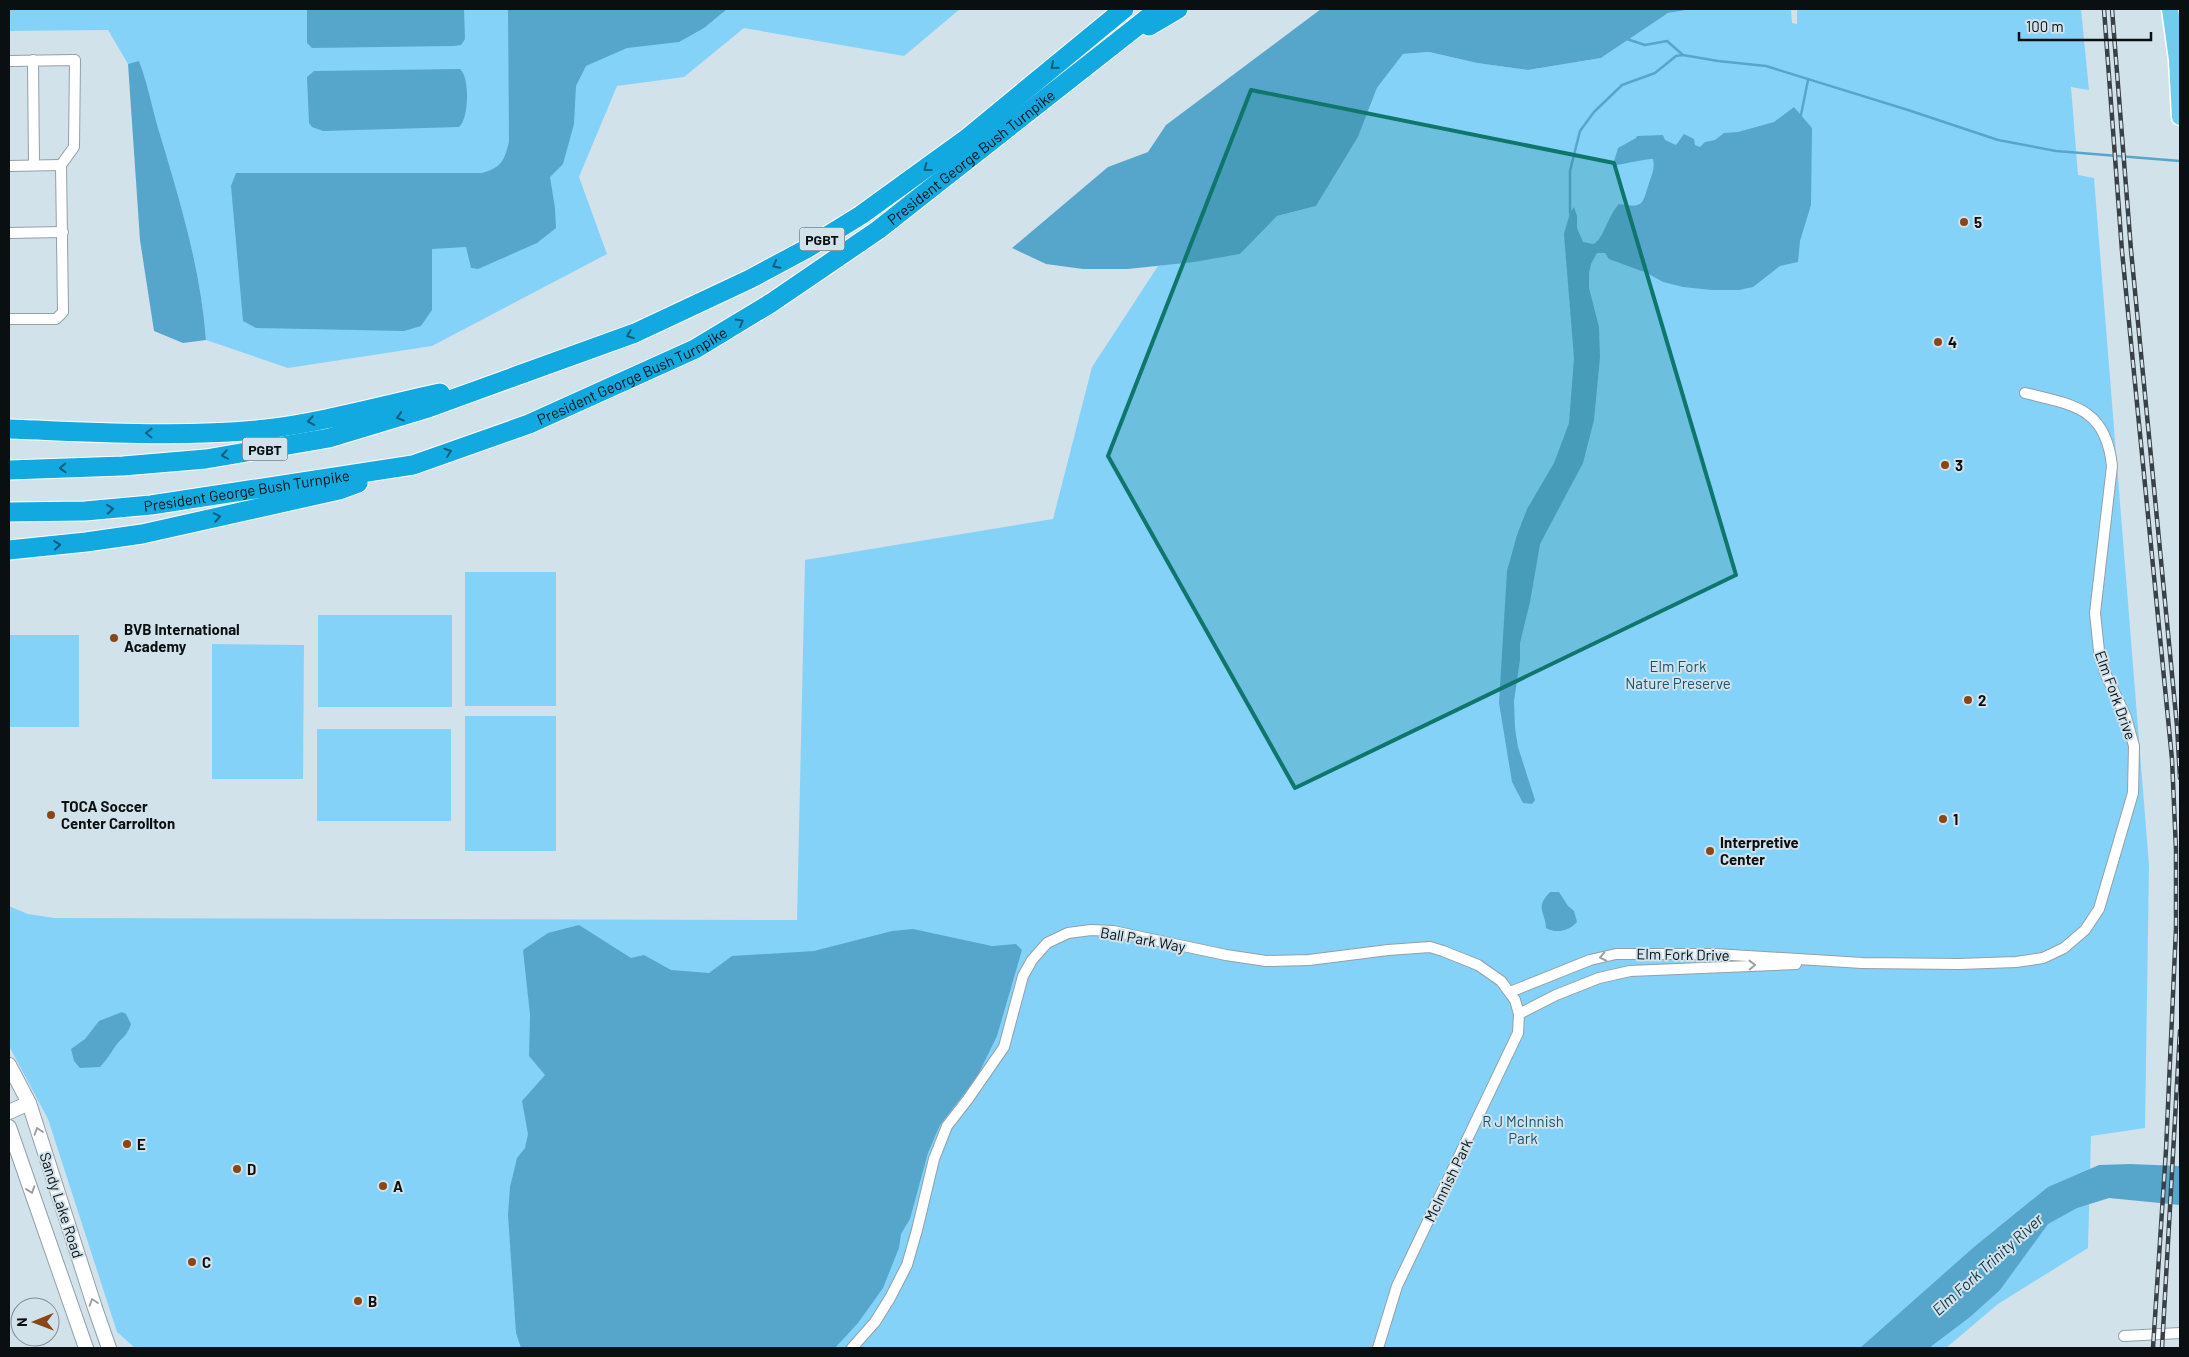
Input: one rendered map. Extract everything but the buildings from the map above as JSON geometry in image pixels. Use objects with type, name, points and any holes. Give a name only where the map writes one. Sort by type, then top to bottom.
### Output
[{"type":"highway","points":[[1091,34],[1115,9]]},
{"type":"highway","name":"President George Bush Turnpike","points":[[9,470],[123,466],[206,459],[329,438],[425,409],[634,333],[718,295],[806,249],[861,215],[966,139],[1091,34],[1124,9]]},
{"type":"highway","name":"President George Bush Turnpike","points":[[9,512],[85,511],[151,506],[413,465],[529,424],[695,349],[771,303],[878,230],[1159,9]]},
{"type":"highway","points":[[1100,54],[1178,9]]},
{"type":"highway","points":[[9,429],[200,433],[268,428],[324,419],[513,378]]},
{"type":"highway","points":[[9,550],[142,534],[339,490],[413,465]]},
{"type":"main road","points":[[2170,9],[2177,60],[2180,117]]},
{"type":"main road","name":"Sandy Lake Road","points":[[9,1065],[29,1103],[110,1348]]},
{"type":"main road","points":[[9,1112],[29,1103]]},
{"type":"main road","name":"Sandy Lake Road","points":[[9,1127],[86,1348]]},
{"type":"main road","points":[[50,1245],[72,1237]]},
{"type":"street","points":[[33,60],[34,165]]},
{"type":"street","points":[[9,61],[75,60],[74,148],[61,165],[63,312],[61,316],[56,318],[9,319]]},
{"type":"street","points":[[9,166],[61,165]]},
{"type":"street","points":[[9,233],[63,232]]},
{"type":"street","name":"Elm Fork Drive","points":[[1510,992],[1590,960],[1616,954],[1715,954],[1862,962],[1959,964],[2016,962],[2043,958],[2064,948],[2085,930],[2099,908],[2133,792],[2134,746],[2126,717],[2106,675],[2099,651],[2095,613],[2112,466],[2105,436],[2096,421],[2068,404],[2025,393]]},
{"type":"street","name":"Ball Park Way","points":[[852,1348],[875,1322],[902,1274],[917,1230],[934,1159],[947,1126],[1004,1047],[1023,976],[1032,960],[1047,943],[1068,932],[1113,931],[1266,961],[1309,960],[1388,950],[1430,948],[1443,951],[1478,965],[1501,981],[1510,992],[1519,1014]]},
{"type":"street","name":"Elm Fork Drive","points":[[1519,1014],[1556,995],[1599,978],[1630,971],[1715,966],[1862,962]]},
{"type":"street","name":"McInnish Park","points":[[1378,1348],[1397,1286],[1511,1050],[1518,1033],[1519,1014]]},
{"type":"street","points":[[2124,1336],[2180,1334]]},
{"type":"highlighted area","points":[[1251,90],[1614,163],[1736,575],[1295,788],[1108,456]]},
{"type":"green space","points":[[9,9],[960,9],[904,56],[744,28],[684,77],[617,86],[579,177],[607,254],[432,346],[288,368],[206,340],[200,289],[189,238],[146,81],[139,62],[128,64],[108,30],[9,31]]},
{"type":"green space","points":[[1692,9],[1791,9],[1792,23],[1797,24],[1797,9],[2081,9],[2089,90],[2071,87],[2078,175],[2094,178],[2149,865],[2145,1128],[2091,1136],[2088,1248],[1998,1304],[1946,1348],[135,1348],[117,1332],[48,1119],[9,1046],[9,906],[28,914],[54,918],[797,920],[805,560],[1053,519],[1092,367],[1158,266],[1240,254],[1277,216],[1316,206],[1358,137],[1377,88],[1403,54],[1429,52],[1477,63],[1528,70],[1601,58],[1668,13]]},
{"type":"green space","points":[[465,572],[556,572],[556,706],[465,706]]},
{"type":"green space","points":[[318,615],[452,615],[452,707],[318,707]]},
{"type":"green space","points":[[9,635],[79,635],[79,727],[9,727]]},
{"type":"green space","points":[[212,644],[304,645],[303,779],[212,779]]},
{"type":"green space","points":[[465,716],[556,716],[556,851],[465,851]]},
{"type":"green space","points":[[317,729],[451,729],[451,821],[317,821]]},
{"type":"water","points":[[307,9],[464,9],[465,39],[461,45],[454,46],[312,48],[307,43]]},
{"type":"water","points":[[508,9],[727,9],[704,28],[679,42],[627,48],[586,66],[576,86],[574,124],[563,164],[550,177],[556,228],[537,243],[478,269],[471,268],[466,247],[432,249],[432,310],[421,326],[404,331],[256,328],[243,321],[231,186],[236,173],[482,173],[494,169],[504,158],[509,141]]},
{"type":"water","points":[[1321,9],[1692,9],[1668,13],[1601,58],[1528,70],[1477,63],[1429,52],[1403,54],[1377,88],[1358,137],[1316,206],[1277,216],[1240,254],[1194,262],[1128,269],[1083,269],[1046,264],[1012,248],[1108,167],[1148,152],[1166,125]]},
{"type":"water","points":[[139,61],[146,80],[189,238],[200,289],[206,340],[183,343],[154,331],[140,240],[128,64]]},
{"type":"water","points":[[460,69],[465,80],[467,98],[465,116],[459,127],[323,131],[312,127],[309,123],[307,77],[314,71]]},
{"type":"water","points":[[1794,107],[1812,128],[1811,205],[1800,241],[1798,262],[1780,266],[1753,287],[1739,290],[1683,287],[1663,282],[1647,273],[1609,259],[1605,253],[1597,253],[1591,264],[1589,288],[1599,327],[1600,357],[1594,420],[1583,463],[1540,544],[1530,602],[1520,643],[1520,660],[1514,701],[1515,728],[1518,747],[1535,800],[1532,804],[1523,803],[1512,782],[1499,703],[1507,571],[1517,535],[1527,509],[1554,463],[1569,423],[1574,358],[1564,234],[1570,213],[1574,207],[1577,216],[1577,228],[1583,242],[1593,244],[1600,238],[1619,204],[1633,206],[1641,203],[1652,174],[1653,159],[1616,165],[1614,161],[1618,148],[1637,136],[1663,135],[1665,140],[1676,145],[1684,134],[1694,139],[1695,145],[1700,147],[1705,142],[1715,140],[1724,133],[1738,132],[1774,122]]},
{"type":"water","points":[[1550,892],[1559,892],[1568,906],[1574,911],[1577,922],[1570,928],[1554,931],[1546,928],[1542,906]]},
{"type":"water","points":[[579,925],[631,958],[644,955],[671,970],[709,973],[732,956],[814,951],[892,931],[913,929],[992,946],[1016,944],[1022,950],[997,1036],[977,1077],[940,1125],[928,1153],[910,1219],[901,1234],[899,1248],[883,1288],[858,1323],[835,1348],[521,1348],[516,1333],[508,1215],[510,1187],[517,1158],[525,1148],[528,1134],[522,1101],[545,1075],[529,1056],[530,1015],[523,950],[548,933]]},
{"type":"water","points":[[122,1012],[126,1014],[131,1024],[127,1033],[100,1067],[80,1068],[74,1061],[71,1049],[85,1039],[99,1021]]},
{"type":"water","name":"Elm Fork Trinity River","points":[[2099,1165],[2180,1166],[2180,1205],[2109,1198],[2077,1208],[2048,1224],[2000,1290],[1970,1317],[1929,1348],[1860,1348],[1974,1247],[2048,1187]]},
{"type":"waterway","points":[[1627,39],[1645,45],[1667,41],[1683,55],[1766,66],[1998,140],[2056,151],[2180,161]]},
{"type":"waterway","points":[[1570,213],[1570,171],[1580,131],[1594,112],[1622,85],[1655,73],[1676,56],[1683,55]]},
{"type":"waterway","points":[[1801,115],[1808,80]]},
{"type":"railway","points":[[2104,9],[2122,251],[2172,759],[2176,850],[2176,928],[2166,1150],[2153,1348]]},
{"type":"railway","points":[[2112,9],[2131,250],[2177,726],[2180,778]]},
{"type":"railway","points":[[2162,1348],[2180,1031]]},
{"type":"place","name":"5","points":[[1964,222]]},
{"type":"place","name":"4","points":[[1938,342]]},
{"type":"place","name":"3","points":[[1945,465]]},
{"type":"place","name":"BVB International Academy","points":[[114,638]]},
{"type":"place","name":"2","points":[[1968,700]]},
{"type":"place","name":"TOCA Soccer Center Carrollton","points":[[51,815]]},
{"type":"place","name":"1","points":[[1943,819]]},
{"type":"place","name":"Interpretive Center","points":[[1710,851]]},
{"type":"place","name":"E","points":[[127,1144]]},
{"type":"place","name":"D","points":[[237,1169]]},
{"type":"place","name":"A","points":[[383,1186]]},
{"type":"place","name":"C","points":[[192,1262]]},
{"type":"place","name":"B","points":[[358,1301]]},
{"type":"park label","name":"Elm Fork Nature Preserve","points":[[1678,674]]},
{"type":"park label","name":"R J McInnish Park","points":[[1523,1130]]}]
